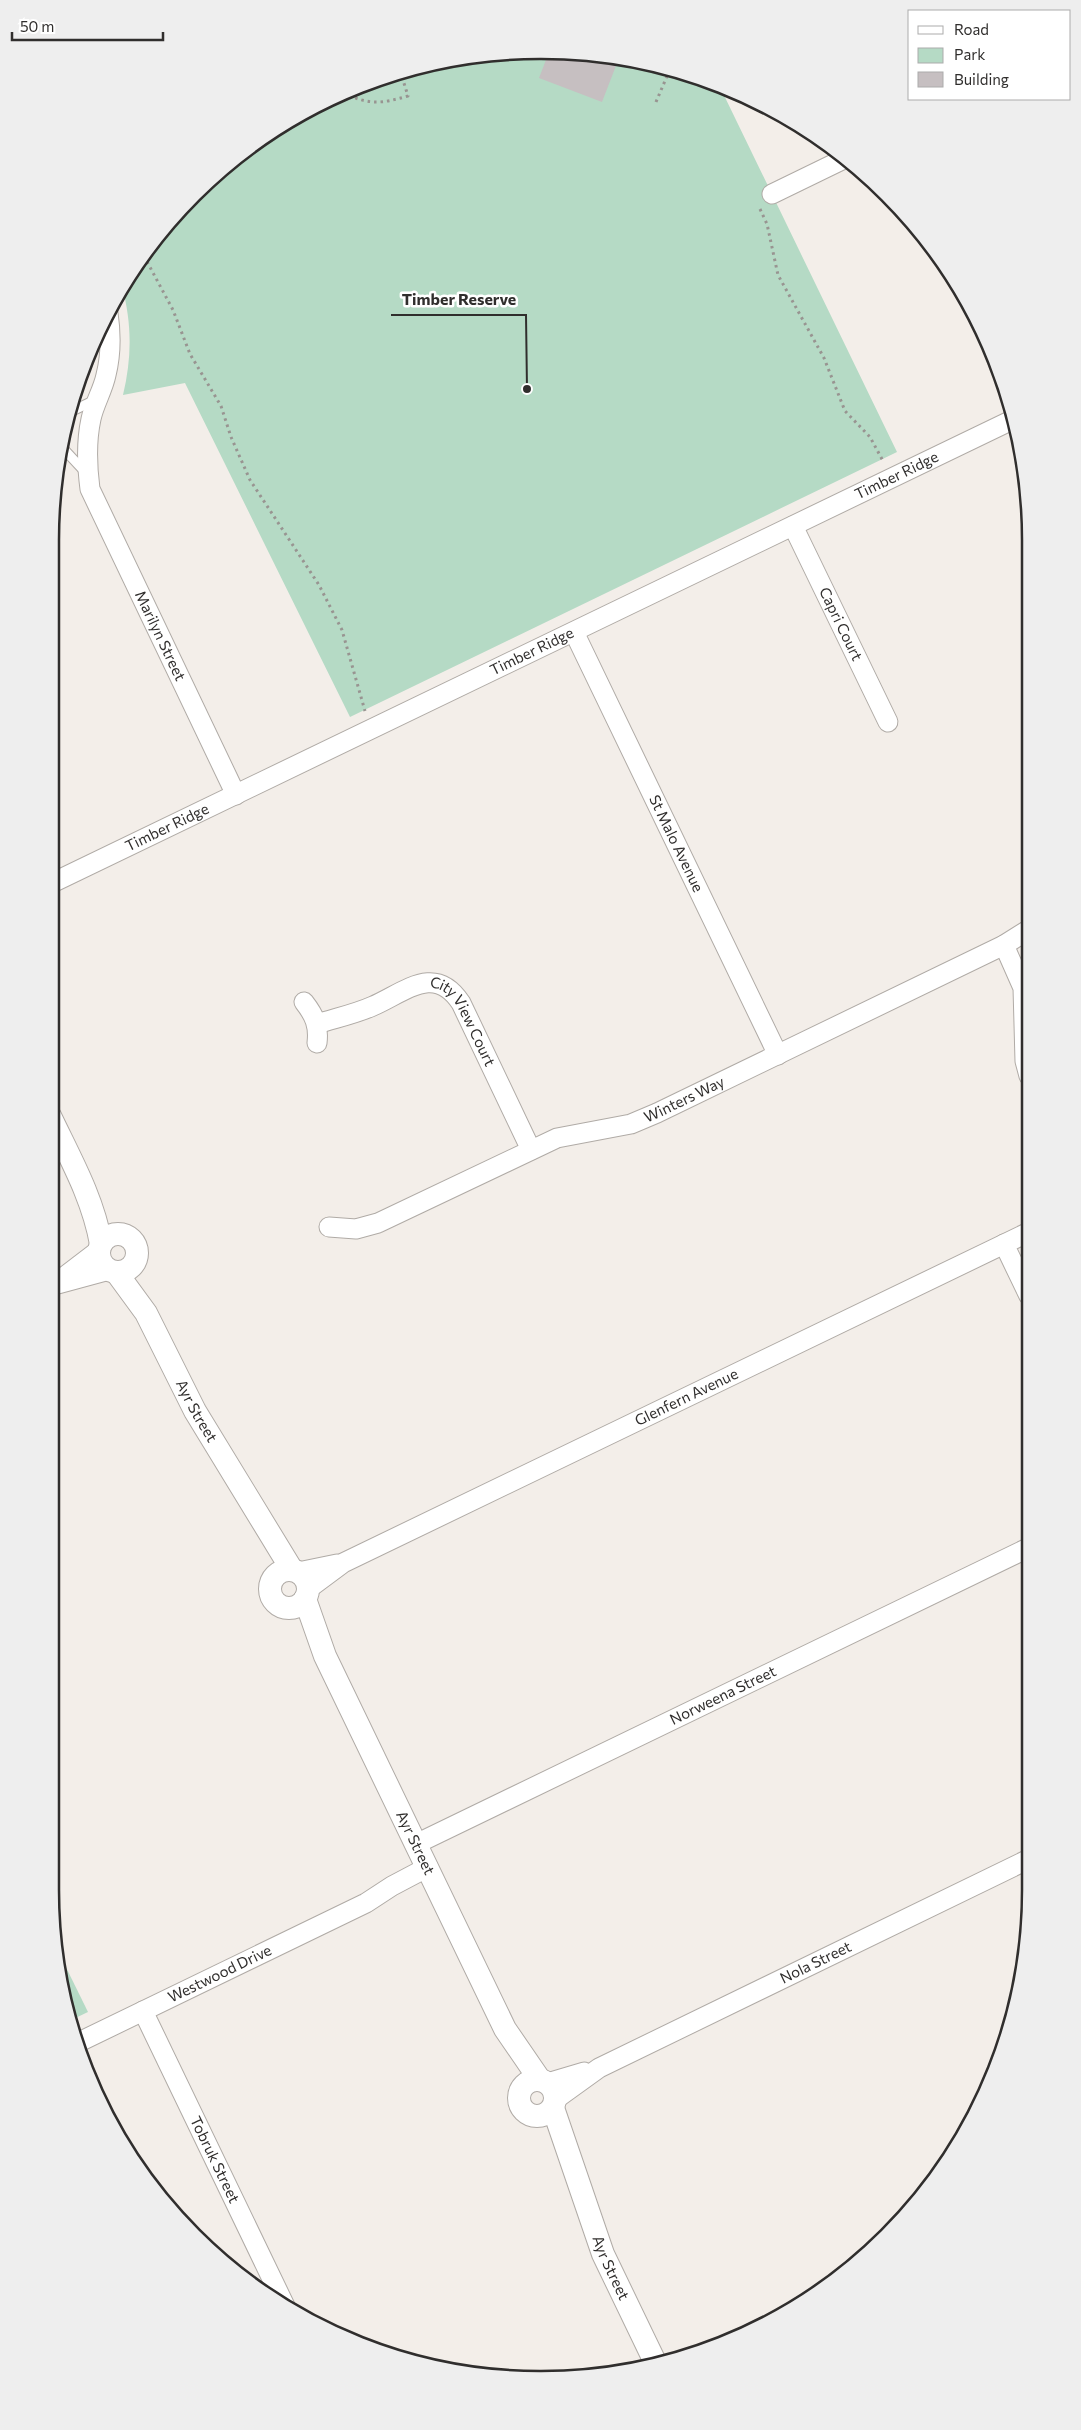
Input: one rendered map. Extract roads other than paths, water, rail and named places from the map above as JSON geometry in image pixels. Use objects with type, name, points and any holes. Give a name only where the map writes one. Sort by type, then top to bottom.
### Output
[{"type":"street","points":[[764,198],[838,162]]},
{"type":"street","name":"Marilyn Street","points":[[110,324],[106,375],[91,418],[88,438],[88,476],[95,502],[236,795]]},
{"type":"street","name":"Timber Ridge","points":[[59,880],[1007,422]]},
{"type":"street","name":"Capri Court","points":[[793,526],[888,722]]},
{"type":"street","name":"St Malo Avenue","points":[[574,632],[778,1055]]},
{"type":"street","name":"Winters Way","points":[[329,1228],[356,1229],[378,1223],[531,1150],[572,1134],[643,1120],[1004,945],[1022,934]]},
{"type":"street","points":[[1004,945],[1022,986]]},
{"type":"street","name":"City View Court","points":[[317,1024],[363,1010],[416,985],[436,982],[444,984],[454,993],[460,1003],[531,1150]]},
{"type":"street","points":[[304,1002],[317,1024],[317,1043]]},
{"type":"street","name":"Ayr Street","points":[[59,1135],[84,1186],[113,1255],[146,1314],[195,1411],[252,1507],[301,1583],[325,1656],[506,2029],[545,2097],[604,2254],[653,2358]]},
{"type":"street","name":"Glenfern Avenue","points":[[301,1583],[1022,1235]]},
{"type":"street","points":[[1004,1244],[1022,1281]]},
{"type":"street","points":[[59,1282],[113,1255]]},
{"type":"street","name":"Ayr Street","points":[[252,1507],[266,1550],[274,1594],[325,1656]]},
{"type":"street","name":"Norweena Street","points":[[416,1844],[1022,1551]]},
{"type":"street","points":[[281,1572],[301,1583],[296,1607],[284,1607],[274,1594],[281,1572]]},
{"type":"street","name":"Nola Street","points":[[545,2097],[599,2068],[1022,1862]]},
{"type":"street","name":"Westwood Drive","points":[[83,2040],[366,1904],[396,1895],[430,1873]]},
{"type":"street","name":"Tobruk Street","points":[[143,2011],[279,2294]]},
{"type":"street","name":"Ayr Street","points":[[506,2029],[520,2093],[525,2084],[545,2097]]},
{"type":"lane","points":[[77,408],[98,398]]},
{"type":"lane","name":"Marilyn Street","points":[[67,452],[88,476]]},
{"type":"place","name":"Timber Reserve","points":[[527,389]]}]
